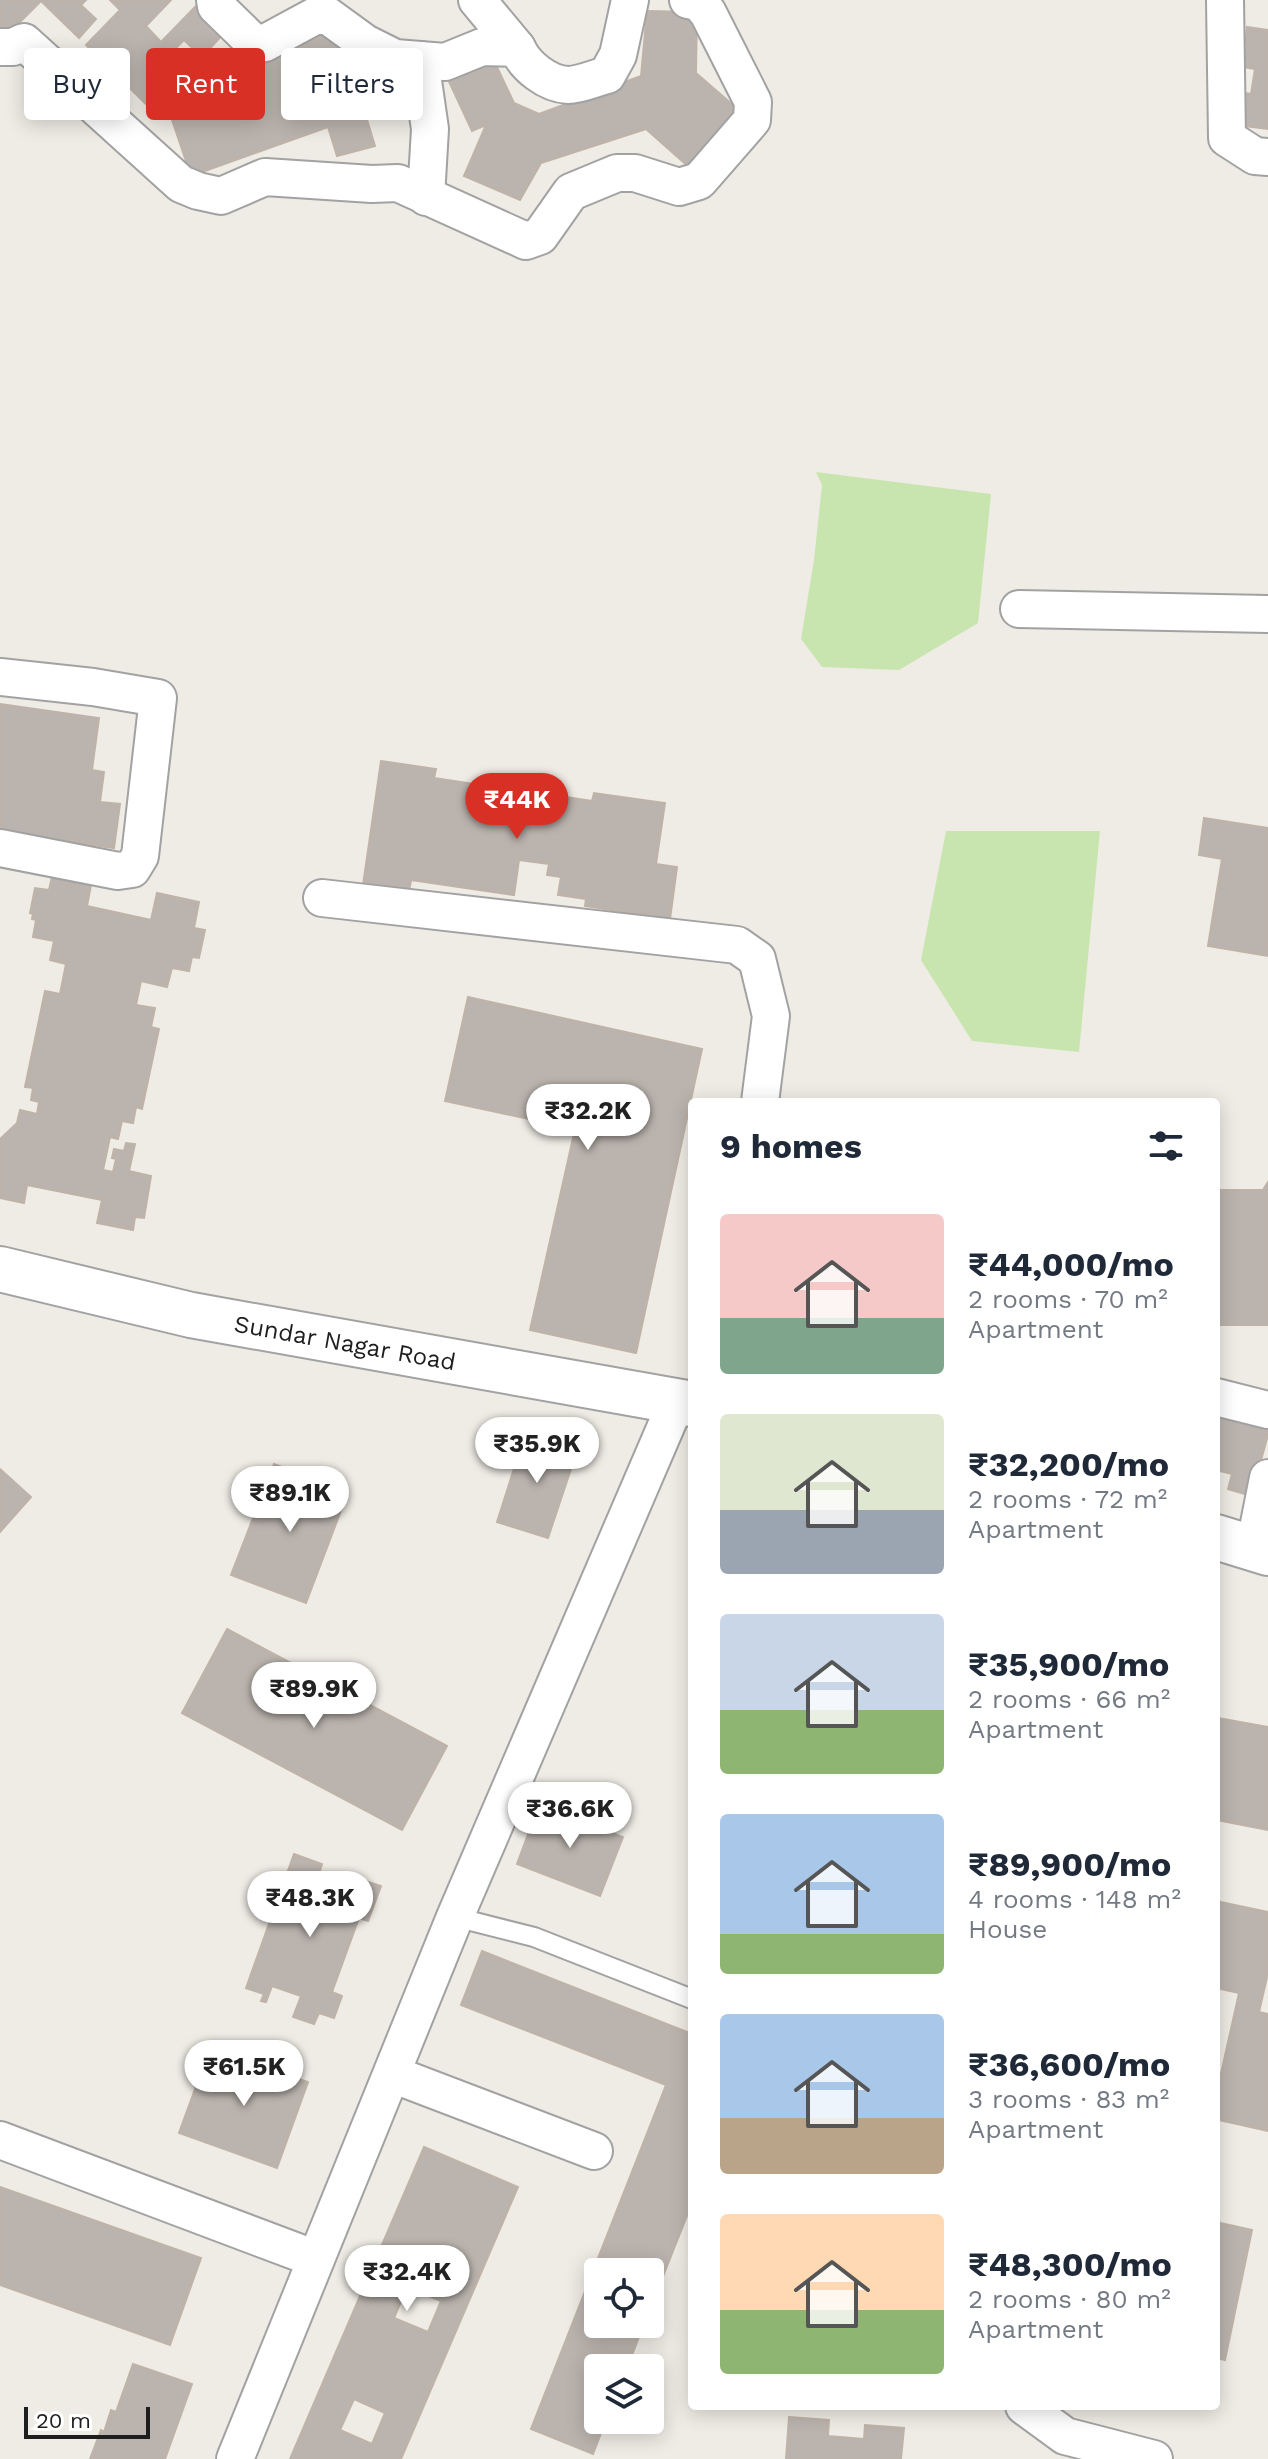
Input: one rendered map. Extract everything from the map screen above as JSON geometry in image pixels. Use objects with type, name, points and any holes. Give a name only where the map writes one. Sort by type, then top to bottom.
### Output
[{"type":"street","points":[[477,0],[517,48],[523,63],[551,80],[569,85],[607,75],[618,55],[630,0]]},
{"type":"street","points":[[0,47],[13,47],[24,42],[181,184],[198,191],[221,196],[265,177],[398,183],[526,241],[540,236],[571,192],[617,173],[635,173],[679,187],[699,181],[752,120],[753,102],[708,13],[699,2],[688,0]]},
{"type":"street","points":[[1225,0],[1227,138],[1255,156],[1268,157]]},
{"type":"street","points":[[209,2],[255,44],[265,43],[315,16],[328,16],[375,48]]},
{"type":"street","points":[[423,60],[445,62],[482,47],[517,48]]},
{"type":"street","points":[[423,81],[430,129],[426,197]]},
{"type":"street","points":[[1019,609],[1268,614]]},
{"type":"street","points":[[0,677],[158,698],[140,856],[132,869],[118,871],[0,848]]},
{"type":"street","points":[[322,898],[737,945],[757,959],[771,1016],[761,1098]]},
{"type":"street","name":"Sundar Nagar Road","points":[[0,1269],[191,1315],[684,1404]]},
{"type":"street","points":[[1220,1398],[1268,1410]]},
{"type":"street","points":[[235,2459],[455,1917],[684,1404]]},
{"type":"street","points":[[1246,1547],[1268,1478]]},
{"type":"street","points":[[392,2074],[594,2151]]},
{"type":"street","points":[[0,2140],[316,2259]]},
{"type":"street","points":[[1029,2410],[1065,2436],[1154,2459]]},
{"type":"lane","points":[[455,1917],[534,1937],[688,1997]]},
{"type":"green space","points":[[816,472],[991,494],[978,623],[899,670],[822,667],[801,639],[822,485]]},
{"type":"green space","points":[[946,831],[1100,831],[1079,1052],[972,1041],[921,960]]},
{"type":"building","points":[[0,0],[86,0],[81,5],[96,19],[79,38],[41,1],[8,34],[0,26]]},
{"type":"building","points":[[110,0],[171,0],[146,26],[161,42],[197,5],[225,32],[210,48],[192,48],[184,40],[176,48],[146,48],[146,104],[130,88],[130,48],[89,48],[86,45],[120,10]]},
{"type":"building","points":[[647,11],[697,12],[696,73],[740,111],[690,168],[646,129],[541,163],[520,200],[464,176],[486,125],[472,131],[445,73],[490,52],[514,103],[539,114],[641,76]]},
{"type":"building","points":[[1247,27],[1268,30],[1268,129],[1235,125],[1239,92],[1251,94],[1255,69],[1242,67]]},
{"type":"building","points":[[339,28],[345,48],[296,48]]},
{"type":"building","points":[[281,55],[281,120],[367,120],[375,146],[337,156],[328,127],[191,176],[172,120],[265,120],[265,63]]},
{"type":"building","points":[[0,704],[99,718],[92,770],[104,772],[100,802],[120,804],[114,848],[1,832]]},
{"type":"building","points":[[381,761],[436,769],[434,778],[488,786],[487,794],[502,796],[504,788],[546,794],[545,801],[558,803],[560,796],[592,801],[594,793],[665,803],[656,864],[677,867],[670,919],[585,906],[586,899],[558,895],[561,877],[547,875],[549,864],[519,860],[514,895],[411,880],[409,892],[363,885]]},
{"type":"building","points":[[1204,818],[1268,828],[1268,956],[1208,946],[1222,859],[1199,855]]},
{"type":"building","points":[[53,872],[92,880],[87,906],[151,920],[157,893],[199,902],[194,928],[205,930],[199,958],[192,957],[189,971],[172,968],[167,987],[141,981],[136,1005],[155,1008],[151,1027],[159,1029],[142,1109],[136,1107],[133,1123],[122,1121],[118,1139],[110,1137],[103,1170],[113,1172],[116,1159],[112,1158],[114,1149],[124,1151],[126,1143],[135,1144],[129,1171],[151,1176],[144,1218],[135,1217],[133,1230],[97,1223],[102,1200],[27,1185],[24,1203],[0,1198],[0,1139],[17,1123],[20,1110],[37,1114],[39,1102],[31,1100],[33,1088],[25,1087],[45,991],[60,994],[66,964],[50,960],[54,941],[33,937],[36,920],[30,913],[35,888],[49,890]]},
{"type":"building","points":[[468,997],[702,1049],[691,1098],[688,1098],[688,1113],[636,1353],[530,1330],[575,1129],[445,1101]]},
{"type":"building","points":[[1268,1182],[1268,1325],[1220,1325],[1220,1190],[1263,1190]]},
{"type":"building","points":[[1220,1410],[1268,1424],[1268,1435],[1251,1496],[1228,1489],[1232,1474],[1220,1471]]},
{"type":"building","points":[[526,1431],[578,1448],[548,1538],[497,1522]]},
{"type":"building","points":[[274,1464],[348,1492],[306,1603],[231,1575]]},
{"type":"building","points":[[0,1469],[31,1497],[0,1532]]},
{"type":"building","points":[[227,1629],[447,1746],[402,1830],[182,1713]]},
{"type":"building","points":[[1220,1718],[1268,1727],[1268,1830],[1220,1821]]},
{"type":"building","points":[[539,1805],[623,1837],[600,1896],[517,1864]]},
{"type":"building","points":[[294,1854],[322,1864],[316,1883],[351,1895],[357,1878],[381,1886],[368,1921],[359,1918],[332,1992],[342,1996],[334,2018],[319,2013],[314,2024],[293,2017],[301,1996],[272,1986],[266,2002],[261,2001],[264,1994],[246,1988]]},
{"type":"building","points":[[1220,1902],[1268,1912],[1268,1973],[1259,2012],[1268,2014],[1268,2131],[1220,2120],[1220,2078],[1239,1993],[1220,1989]]},
{"type":"building","points":[[482,1951],[688,2032],[688,2213],[664,2274],[664,2258],[598,2258],[666,2085],[461,2005]]},
{"type":"building","points":[[210,2048],[308,2082],[277,2168],[179,2133]]},
{"type":"building","points":[[424,2147],[518,2187],[401,2459],[290,2459]],"holes":[[[407,2287],[441,2301],[428,2332],[394,2318]],[[354,2399],[385,2413],[372,2444],[340,2430]]]},
{"type":"building","points":[[0,2187],[201,2258],[170,2345],[0,2285]]},
{"type":"building","points":[[1220,2223],[1252,2230],[1225,2360],[1220,2359]]},
{"type":"building","points":[[584,2294],[584,2338],[639,2338],[632,2354],[584,2354],[584,2434],[601,2434],[593,2454],[531,2429]]},
{"type":"building","points":[[133,2364],[192,2384],[165,2459],[90,2459],[111,2410],[116,2412]]},
{"type":"building","points":[[789,2417],[829,2420],[828,2436],[864,2439],[865,2425],[904,2428],[901,2459],[786,2459]]}]
